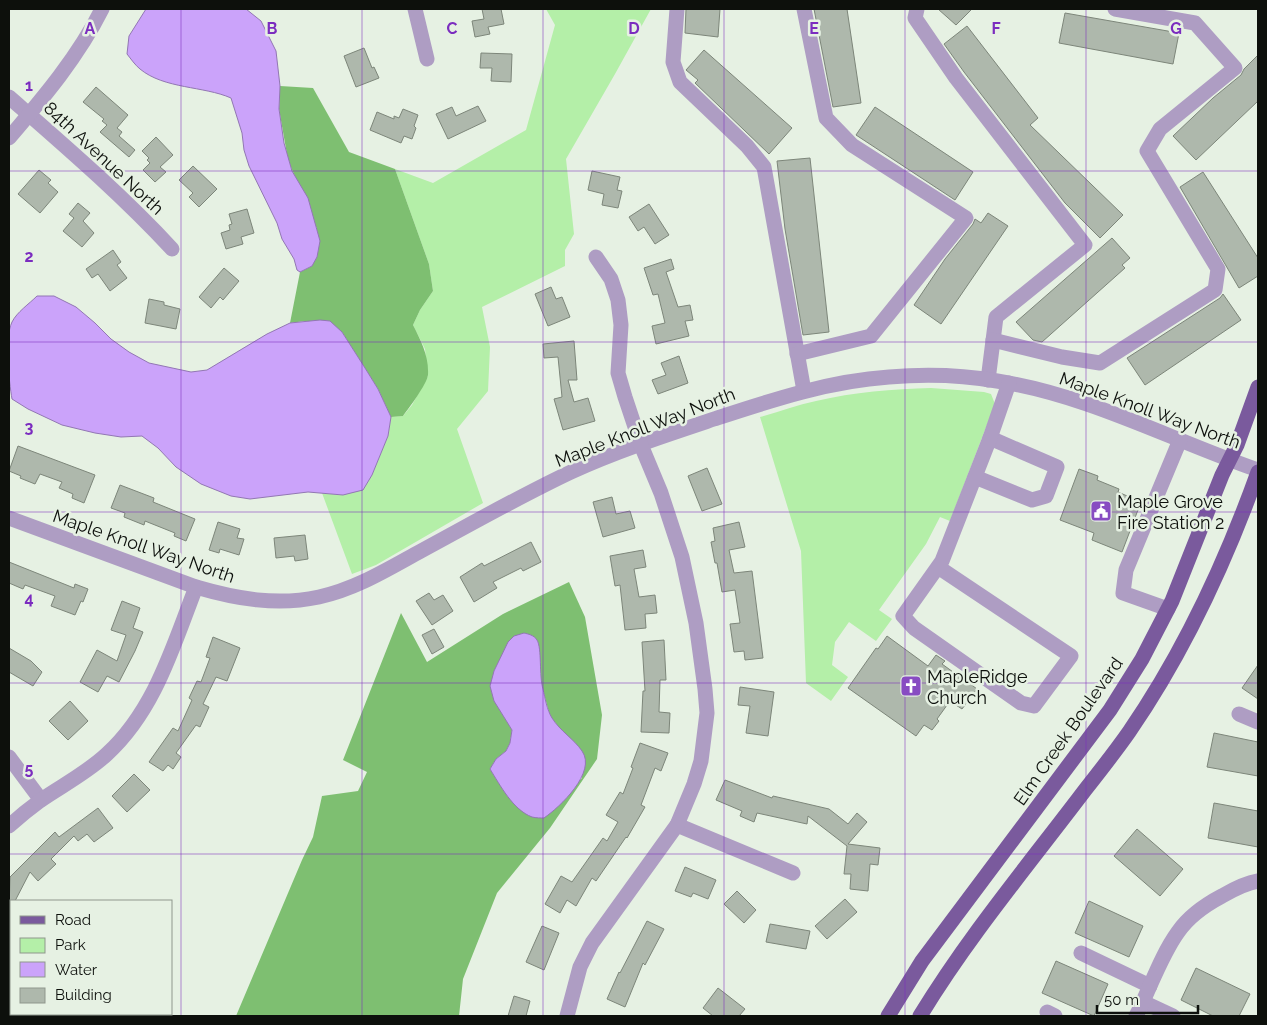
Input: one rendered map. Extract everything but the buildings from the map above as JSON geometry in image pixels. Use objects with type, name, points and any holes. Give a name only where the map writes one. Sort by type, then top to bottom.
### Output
[{"type":"main road","name":"Elm Creek Boulevard","points":[[888,1016],[922,961],[1110,710],[1142,659],[1168,609],[1229,460],[1237,445],[1258,387]]},
{"type":"main road","points":[[920,1016],[997,905],[1128,734],[1164,678],[1188,636],[1208,595],[1232,540],[1258,471]]},
{"type":"street","points":[[9,138],[69,64],[102,9]]},
{"type":"street","points":[[415,9],[427,59]]},
{"type":"street","points":[[678,9],[674,62],[680,82],[747,146],[764,167],[804,391]]},
{"type":"street","points":[[797,354],[871,336],[966,218],[852,145],[826,118],[804,9]]},
{"type":"street","points":[[917,9],[915,18],[956,78],[1085,245],[996,317],[988,380]]},
{"type":"street","points":[[993,340],[1062,357],[1100,363],[1215,290],[1218,269],[1147,151],[1160,129],[1235,68],[1196,23],[1115,9]]},
{"type":"street","name":"84th Avenue North","points":[[9,97],[118,193],[172,249]]},
{"type":"street","points":[[567,1016],[580,966],[592,943],[677,825],[694,784],[701,761],[707,713],[696,623],[682,556],[661,493],[641,445],[618,373],[621,325],[618,300],[612,279],[596,257]]},
{"type":"street","name":"Maple Knoll Way North","points":[[9,518],[228,597],[260,601],[318,597],[363,583],[516,500],[572,472],[641,445],[786,395],[838,383],[890,377],[943,376],[988,380],[1046,392],[1096,407],[1258,471]]},
{"type":"street","points":[[938,567],[1072,656],[1034,706],[1020,703],[914,628],[903,616],[942,561],[990,438],[1009,383]]},
{"type":"street","points":[[975,477],[1032,500],[1046,496],[1057,467],[990,438]]},
{"type":"street","points":[[1168,609],[1123,593],[1126,570],[1180,440]]},
{"type":"street","points":[[9,826],[41,800],[107,754],[132,727],[155,689],[196,587]]},
{"type":"street","points":[[1239,714],[1258,722]]},
{"type":"street","points":[[9,757],[41,800]]},
{"type":"street","points":[[677,825],[793,873]]},
{"type":"street","points":[[1136,1016],[1178,932],[1195,914],[1214,900],[1234,889],[1258,881]]},
{"type":"street","points":[[1081,953],[1150,986]]},
{"type":"street","points":[[1143,1002],[1173,1016]]},
{"type":"green space","points":[[546,9],[651,9],[566,159],[574,234],[565,250],[565,266],[482,307],[490,347],[488,391],[457,429],[483,503],[376,565],[352,574],[322,493],[343,495],[372,475],[388,436],[391,417],[403,416],[412,405],[428,376],[425,349],[413,325],[420,310],[433,291],[429,264],[395,169],[433,183],[526,130],[555,25]]},
{"type":"green space","points":[[280,86],[313,88],[349,152],[395,169],[429,264],[433,291],[420,310],[413,325],[426,355],[428,375],[421,390],[403,416],[391,417],[378,389],[342,332],[305,321],[290,323],[300,272],[312,266],[317,229],[288,160],[279,109]]},
{"type":"green space","points":[[931,388],[984,392],[991,394],[995,404],[950,521],[940,517],[926,544],[879,610],[892,619],[876,641],[849,622],[835,642],[832,665],[848,677],[831,701],[806,683],[801,551],[760,417],[845,395]]},
{"type":"green space","points":[[569,582],[585,617],[602,715],[597,759],[550,828],[497,893],[463,979],[459,1016],[236,1016],[313,837],[322,796],[358,791],[367,772],[343,760],[401,613],[427,662],[503,614]],"holes":[[[539,650],[541,683],[550,716],[582,751],[582,778],[575,785],[507,795],[490,769],[496,759],[506,751],[510,743],[512,730],[495,701],[494,671],[501,657]]]},
{"type":"water","points":[[146,9],[246,9],[261,21],[276,51],[280,86],[279,109],[284,143],[292,171],[308,198],[320,241],[317,257],[312,266],[300,272],[297,270],[294,259],[282,239],[277,223],[249,166],[244,150],[242,133],[231,98],[161,80],[140,69],[127,54],[129,36]]},
{"type":"water","points":[[37,296],[54,296],[76,307],[111,339],[149,363],[191,372],[207,370],[267,334],[290,323],[330,321],[342,332],[365,368],[378,389],[391,417],[388,436],[372,475],[363,490],[343,495],[308,492],[250,499],[231,496],[201,484],[176,467],[158,448],[142,436],[121,437],[95,433],[62,425],[28,409],[12,399],[8,339],[14,318]]},
{"type":"water","points":[[524,633],[534,637],[539,644],[542,683],[550,715],[555,723],[579,747],[585,759],[585,769],[575,788],[559,806],[544,818],[532,817],[519,809],[490,769],[496,759],[506,751],[510,743],[512,730],[494,701],[490,686],[494,671],[508,642],[514,636]]},
{"type":"place","name":"Maple Grove Fire Station 2","points":[[1101,511]]},
{"type":"place","name":"MapleRidge Church","points":[[911,686]]}]
